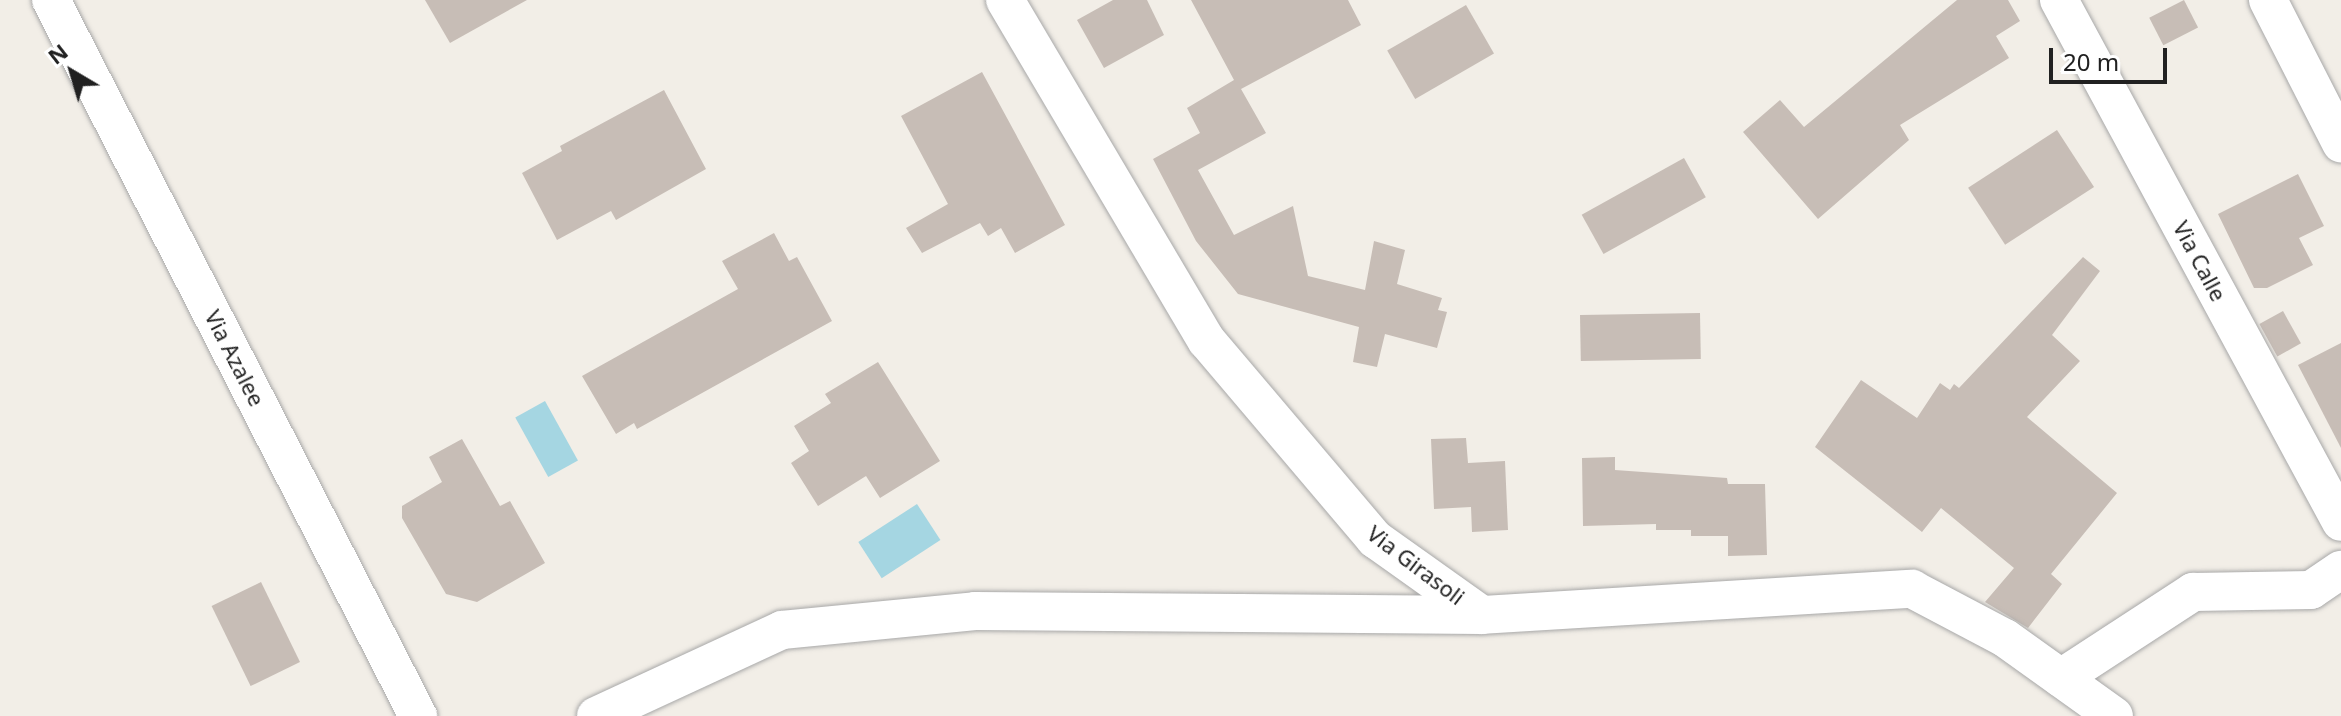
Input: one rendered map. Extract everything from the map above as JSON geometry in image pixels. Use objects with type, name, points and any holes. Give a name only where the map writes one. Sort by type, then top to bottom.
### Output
[{"type":"street","name":"Via Azalee","points":[[51,0],[418,716]]},
{"type":"street","name":"Via Girasoli","points":[[1005,0],[1207,341],[1375,539],[1482,615],[1912,589],[2005,638],[2114,716]]},
{"type":"street","name":"Via Calle","points":[[2059,0],[2341,522]]},
{"type":"street","points":[[2268,0],[2341,143]]},
{"type":"street","points":[[2061,678],[2193,592],[2311,590],[2341,570]]},
{"type":"street","points":[[596,716],[782,630],[975,611],[1482,615]]},
{"type":"water","points":[[545,401],[578,460],[548,477],[515,417]]},
{"type":"water","points":[[917,504],[940,540],[882,578],[858,542]]},
{"type":"building","points":[[425,0],[527,0],[450,43]]},
{"type":"building","points":[[1113,0],[1147,0],[1164,35],[1104,68],[1077,20]]},
{"type":"building","points":[[1191,0],[1348,0],[1361,25],[1241,89],[1266,133],[1198,170],[1234,235],[1293,206],[1308,276],[1365,290],[1374,241],[1405,250],[1397,284],[1442,298],[1438,310],[1447,312],[1437,348],[1385,334],[1377,367],[1353,362],[1359,327],[1238,294],[1196,241],[1153,159],[1200,133],[1187,108],[1234,80]]},
{"type":"building","points":[[1957,0],[2008,0],[2020,21],[1996,36],[2009,58],[1900,125],[1909,140],[1818,219],[1743,132],[1780,100],[1804,127]]},
{"type":"building","points":[[2184,0],[2198,28],[2163,45],[2149,18]]},
{"type":"building","points":[[1466,5],[1494,53],[1415,99],[1387,50]]},
{"type":"building","points":[[982,72],[1065,225],[1015,253],[1001,228],[988,236],[980,223],[922,253],[906,228],[948,204],[901,116]]},
{"type":"building","points":[[664,90],[706,169],[616,220],[611,211],[557,240],[522,173],[562,151],[560,146]]},
{"type":"building","points":[[2057,130],[2094,187],[2005,245],[1968,188]]},
{"type":"building","points":[[1684,158],[1706,197],[1603,254],[1582,215]]},
{"type":"building","points":[[2298,174],[2324,226],[2299,238],[2313,265],[2267,288],[2254,288],[2218,214]]},
{"type":"building","points":[[774,233],[789,261],[797,257],[832,321],[637,429],[634,423],[616,434],[582,376],[738,289],[722,261]]},
{"type":"building","points":[[2083,257],[2100,271],[2052,335],[2080,361],[2027,417],[2117,493],[2051,574],[2062,584],[2028,628],[1985,602],[2014,568],[1941,508],[1922,532],[1815,447],[1861,380],[1917,418],[1940,383],[1950,390],[1954,384],[1959,388]]},
{"type":"building","points":[[2283,311],[2301,343],[2277,356],[2259,324]]},
{"type":"building","points":[[1700,313],[1701,359],[1581,361],[1580,315]]},
{"type":"building","points":[[2341,343],[2341,448],[2298,365]]},
{"type":"building","points":[[878,362],[940,461],[880,498],[866,476],[818,506],[791,463],[809,451],[794,426],[831,403],[825,394]]},
{"type":"building","points":[[1466,438],[1468,463],[1505,461],[1508,530],[1472,532],[1471,507],[1434,509],[1431,439]]},
{"type":"building","points":[[462,439],[500,506],[510,501],[545,563],[477,602],[446,594],[402,518],[402,506],[442,482],[429,457]]},
{"type":"building","points":[[1615,457],[1615,470],[1727,478],[1728,484],[1765,484],[1767,555],[1728,556],[1728,536],[1691,536],[1691,530],[1656,530],[1656,524],[1583,526],[1582,458]]},
{"type":"building","points":[[261,582],[300,662],[251,686],[212,606]]}]
